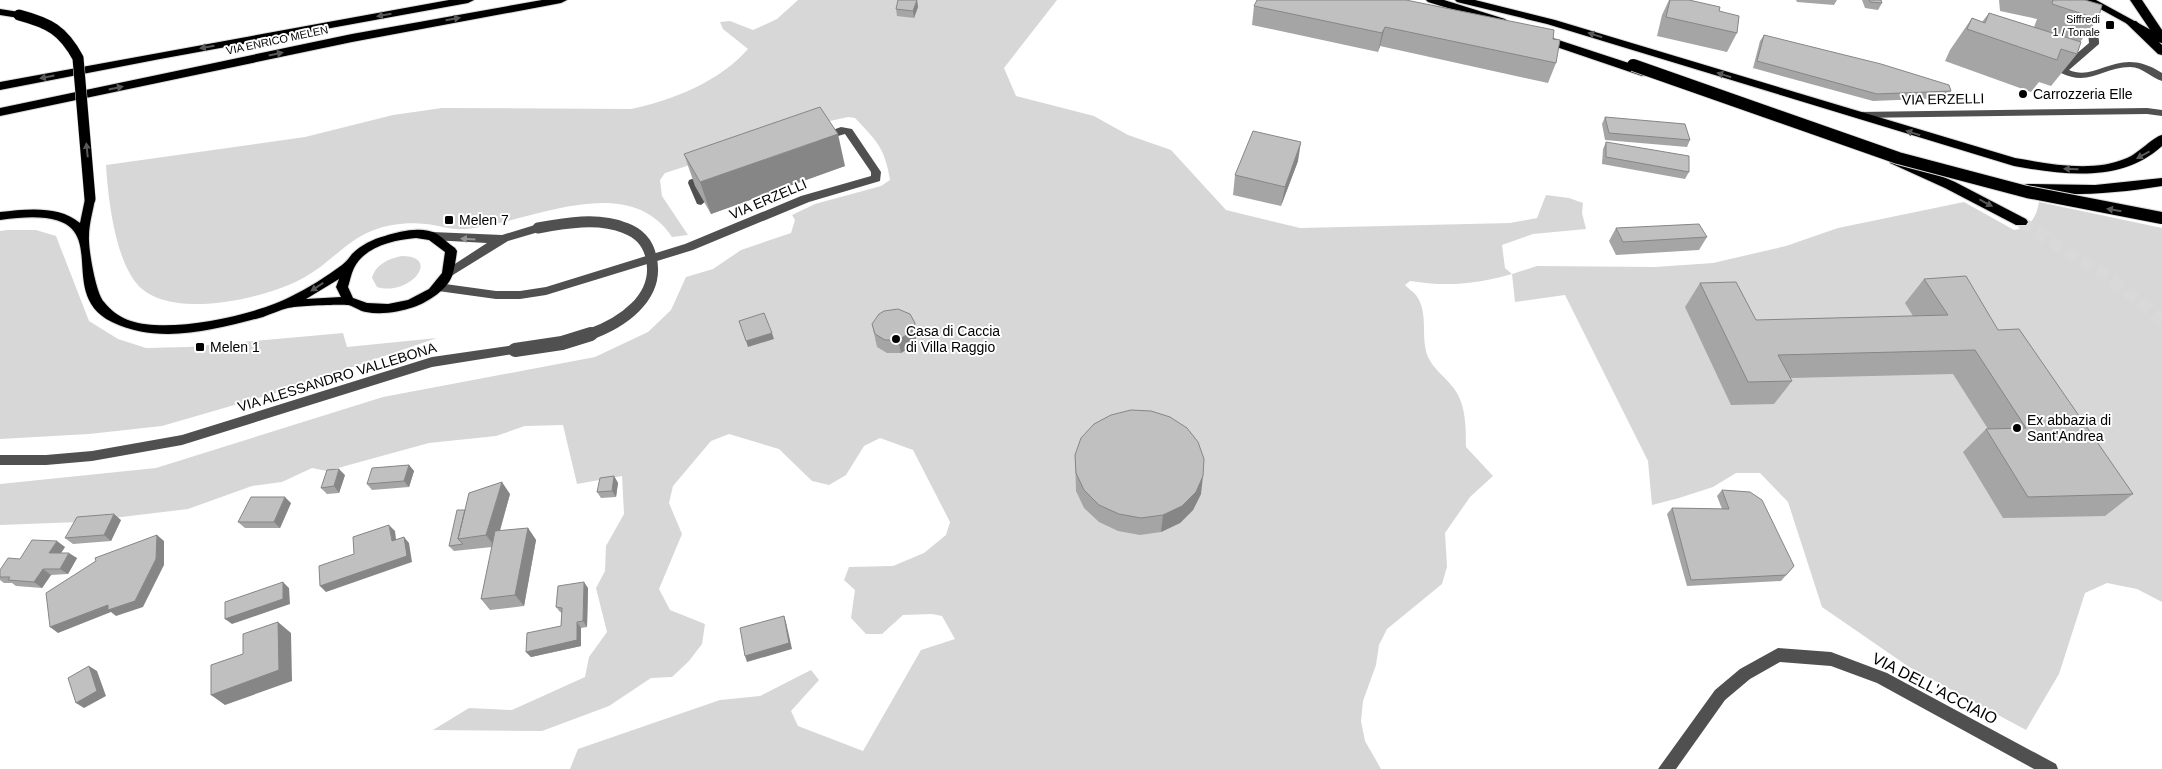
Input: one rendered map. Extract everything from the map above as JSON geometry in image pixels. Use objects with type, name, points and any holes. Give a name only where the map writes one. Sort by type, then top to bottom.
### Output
[{"type":"highway","name":"VIA ENRICO MELEN","points":[[0,86],[468,0]]},
{"type":"highway","name":"VIA ENRICO MELEN","points":[[0,112],[352,38],[560,0]]},
{"type":"highway","points":[[1461,0],[1550,22],[2014,162],[2065,169],[2093,169],[2135,160],[2151,151],[2162,139]]},
{"type":"highway","points":[[2136,0],[2162,40]]},
{"type":"highway","points":[[1427,2],[1520,30],[1898,158],[2027,192],[2162,218]]},
{"type":"highway","points":[[2132,23],[2162,51]]},
{"type":"highway","points":[[1520,30],[1894,160],[1969,180],[2052,190],[2120,188],[2162,182]]},
{"type":"highway","points":[[1894,160],[1950,185],[2021,222]]},
{"type":"main road","points":[[2089,0],[2162,40]]},
{"type":"main road","points":[[0,12],[37,20],[58,29],[70,42],[78,58],[90,199],[83,237],[88,276],[93,296],[105,312],[128,325],[159,330],[189,329],[222,323],[285,305],[310,292],[348,267]]},
{"type":"main road","points":[[0,216],[35,213],[56,216],[76,225],[83,237]]},
{"type":"main road","points":[[407,235],[432,236],[451,251],[452,262],[448,274],[438,287],[424,297],[406,305],[387,310],[370,310],[355,305],[345,297],[342,286],[344,274],[348,267],[365,250],[381,241],[407,235]]},
{"type":"main road","points":[[285,305],[350,301]]},
{"type":"street","points":[[2070,14],[2090,28],[2096,37],[2094,44],[2062,71],[2076,77],[2082,77],[2119,65],[2130,64],[2149,70],[2162,78]]},
{"type":"street","name":"VIA ERZELLI","points":[[1745,80],[1857,116],[2147,111],[2162,114]]},
{"type":"street","name":"VIA ERZELLI","points":[[2147,111],[2162,105]]},
{"type":"street","name":"VIA ERZELLI","points":[[438,287],[496,296],[546,291],[689,247],[805,199],[876,178],[876,172],[848,130],[841,130],[805,143]]},
{"type":"street","points":[[701,201],[693,183],[722,172]]},
{"type":"street","name":"VIA ALESSANDRO VALLEBONA","points":[[0,460],[38,462],[84,458],[141,449],[200,434],[432,362],[463,356],[545,348],[582,337],[608,326],[634,308],[646,294],[652,280],[653,260],[650,249],[644,241],[627,229],[615,224],[590,220],[558,223],[504,238],[484,249],[448,274]]},
{"type":"street","name":"VIA ALESSANDRO VALLEBONA","points":[[432,236],[474,240],[504,238]]},
{"type":"street","name":"VIA DELL'ACCIAIO","points":[[1666,769],[1720,695],[1745,674],[1778,655],[1832,659],[1882,678],[2050,769]]},
{"type":"shaded area","points":[[798,0],[1057,0],[1004,68],[1016,96],[1094,116],[1128,135],[1171,150],[1226,210],[1300,228],[1510,223],[1537,218],[1546,195],[1569,198],[1583,203],[1582,213],[1586,229],[1533,234],[1502,245],[1505,268],[1512,274],[1462,284],[1410,281],[1405,285],[1416,295],[1423,310],[1425,343],[1429,359],[1460,398],[1465,422],[1466,447],[1493,476],[1470,497],[1445,533],[1447,567],[1442,584],[1387,629],[1379,645],[1376,665],[1363,701],[1361,721],[1365,741],[1381,769],[570,769],[578,749],[720,700],[760,696],[811,670],[819,680],[791,711],[798,726],[863,751],[921,650],[955,639],[942,616],[932,614],[903,615],[882,634],[866,634],[851,618],[855,590],[844,580],[849,567],[893,566],[924,553],[946,535],[950,522],[913,450],[880,438],[864,446],[846,475],[829,485],[812,481],[779,449],[729,434],[711,441],[673,486],[669,503],[682,534],[659,589],[670,610],[705,624],[702,644],[689,661],[672,677],[651,678],[609,706],[542,731],[433,730],[469,708],[512,710],[585,677],[589,657],[607,632],[596,588],[605,571],[606,546],[624,514],[622,476],[577,484],[563,425],[525,426],[496,436],[429,443],[327,471],[312,468],[282,482],[252,486],[188,509],[80,522],[0,525],[0,484],[156,468],[383,397],[595,357],[648,332],[671,310],[686,277],[713,269],[741,250],[791,233],[795,220],[792,215],[815,204],[881,186],[890,180],[885,160],[878,145],[869,132],[855,118],[848,117],[821,123],[665,173],[660,180],[662,196],[688,235],[672,237],[652,217],[629,206],[603,203],[574,206],[463,229],[420,223],[399,224],[386,226],[364,234],[314,271],[289,285],[244,298],[219,303],[195,304],[172,302],[152,295],[137,284],[129,273],[114,227],[106,165],[305,137],[393,115],[442,108],[631,109],[679,95],[709,80],[736,61],[748,49],[723,29],[720,22],[730,21],[753,30],[777,19]]},
{"type":"shaded area","points":[[1964,202],[2014,230],[2025,227],[2032,221],[2039,202],[2162,228],[2162,602],[2137,589],[2107,583],[2085,593],[2059,674],[2026,730],[1909,667],[1822,607],[1788,502],[1760,473],[1736,473],[1713,487],[1652,505],[1648,461],[1565,295],[1515,302],[1512,274],[1537,266],[1655,267],[1713,263],[1786,246],[1838,228]]},
{"type":"shaded area","points":[[36,230],[56,236],[89,321],[118,339],[146,348],[188,347],[343,333],[347,347],[437,338],[279,392],[162,426],[89,434],[0,439],[0,231]]},
{"type":"shaded area","points":[[402,256],[414,258],[420,262],[417,275],[410,282],[400,286],[389,289],[377,287],[372,278],[376,269],[387,261]]},
{"type":"building","points":[[898,0],[917,0],[913,11],[896,9]]},
{"type":"building","points":[[1257,0],[1406,0],[1554,30],[1553,39],[1560,40],[1556,63],[1385,27],[1382,33],[1254,6]]},
{"type":"building","points":[[1670,0],[1689,0],[1720,7],[1719,11],[1739,16],[1737,33],[1666,17]]},
{"type":"building","points":[[1869,0],[1881,0],[1882,3],[1870,2]]},
{"type":"building","points":[[2053,0],[2085,0],[2102,5],[2098,19],[2052,4]]},
{"type":"building","points":[[1989,13],[2081,42],[2077,54],[2061,49],[2057,60],[1967,29],[1972,18],[1985,23]]},
{"type":"building","points":[[1764,35],[1881,64],[1949,85],[1951,91],[1877,94],[1757,61]]},
{"type":"building","points":[[820,107],[838,134],[700,182],[684,154]]},
{"type":"building","points":[[1605,117],[1685,124],[1690,140],[1609,133]]},
{"type":"building","points":[[1253,131],[1301,142],[1285,187],[1235,175]]},
{"type":"building","points":[[1606,142],[1689,156],[1689,172],[1606,157]]},
{"type":"building","points":[[1699,224],[1707,237],[1623,242],[1616,228]]},
{"type":"building","points":[[1966,276],[1998,330],[2019,329],[2133,494],[2028,497],[1986,429],[2026,428],[1975,350],[1778,355],[1792,381],[1748,382],[1700,283],[1736,282],[1756,320],[1948,315],[1924,279]]},
{"type":"building","points":[[898,309],[910,314],[915,323],[910,333],[898,340],[885,340],[875,334],[872,324],[879,314],[884,311]]},
{"type":"building","points":[[764,313],[772,333],[746,341],[739,321]]},
{"type":"building","points":[[1131,410],[1151,411],[1170,417],[1187,428],[1198,442],[1204,459],[1203,476],[1196,492],[1182,506],[1163,515],[1141,518],[1119,514],[1099,505],[1084,490],[1076,473],[1075,455],[1081,438],[1094,424],[1111,415]]},
{"type":"building","points":[[409,465],[404,481],[367,484],[372,468]]},
{"type":"building","points":[[339,469],[334,486],[321,488],[327,470]]},
{"type":"building","points":[[614,476],[612,491],[597,492],[600,478]]},
{"type":"building","points":[[502,482],[486,535],[458,539],[469,493]]},
{"type":"building","points":[[1722,490],[1750,492],[1762,500],[1794,566],[1786,575],[1691,580],[1672,508],[1729,509]]},
{"type":"building","points":[[251,497],[285,497],[274,522],[238,522]]},
{"type":"building","points":[[457,510],[465,510],[458,539],[463,544],[449,546]]},
{"type":"building","points":[[114,514],[104,535],[65,538],[77,517]]},
{"type":"building","points":[[389,525],[392,541],[404,537],[407,556],[320,586],[319,566],[354,554],[353,537]]},
{"type":"building","points":[[528,528],[515,595],[481,599],[495,531]]},
{"type":"building","points":[[157,535],[156,559],[135,601],[108,610],[108,605],[50,627],[46,593],[96,561],[95,558]]},
{"type":"building","points":[[32,540],[57,541],[49,553],[69,553],[60,569],[43,569],[34,582],[8,580],[10,577],[0,577],[0,570],[8,558],[20,559]]},
{"type":"building","points":[[283,582],[283,599],[225,619],[225,602]]},
{"type":"building","points":[[584,582],[583,621],[577,622],[577,640],[526,652],[527,633],[561,626],[562,608],[556,607],[558,586]]},
{"type":"building","points":[[784,616],[789,643],[745,656],[740,628]]},
{"type":"building","points":[[278,622],[279,670],[211,695],[211,665],[243,654],[243,634]]},
{"type":"building","points":[[89,666],[97,691],[76,703],[68,678]]},
{"type":"tunnel","points":[[2021,222],[2115,282],[2162,320]]},
{"type":"place","name":"Siffredi 1 / Tonale","points":[[2110,25]]},
{"type":"place","name":"Carrozzeria Elle","points":[[2023,94]]},
{"type":"place","name":"Melen 7","points":[[449,220]]},
{"type":"place","name":"Casa di Caccia di Villa Raggio","points":[[896,339]]},
{"type":"place","name":"Melen 1","points":[[200,347]]},
{"type":"place","name":"Ex abbazia di Sant'Andrea","points":[[2017,428]]}]
